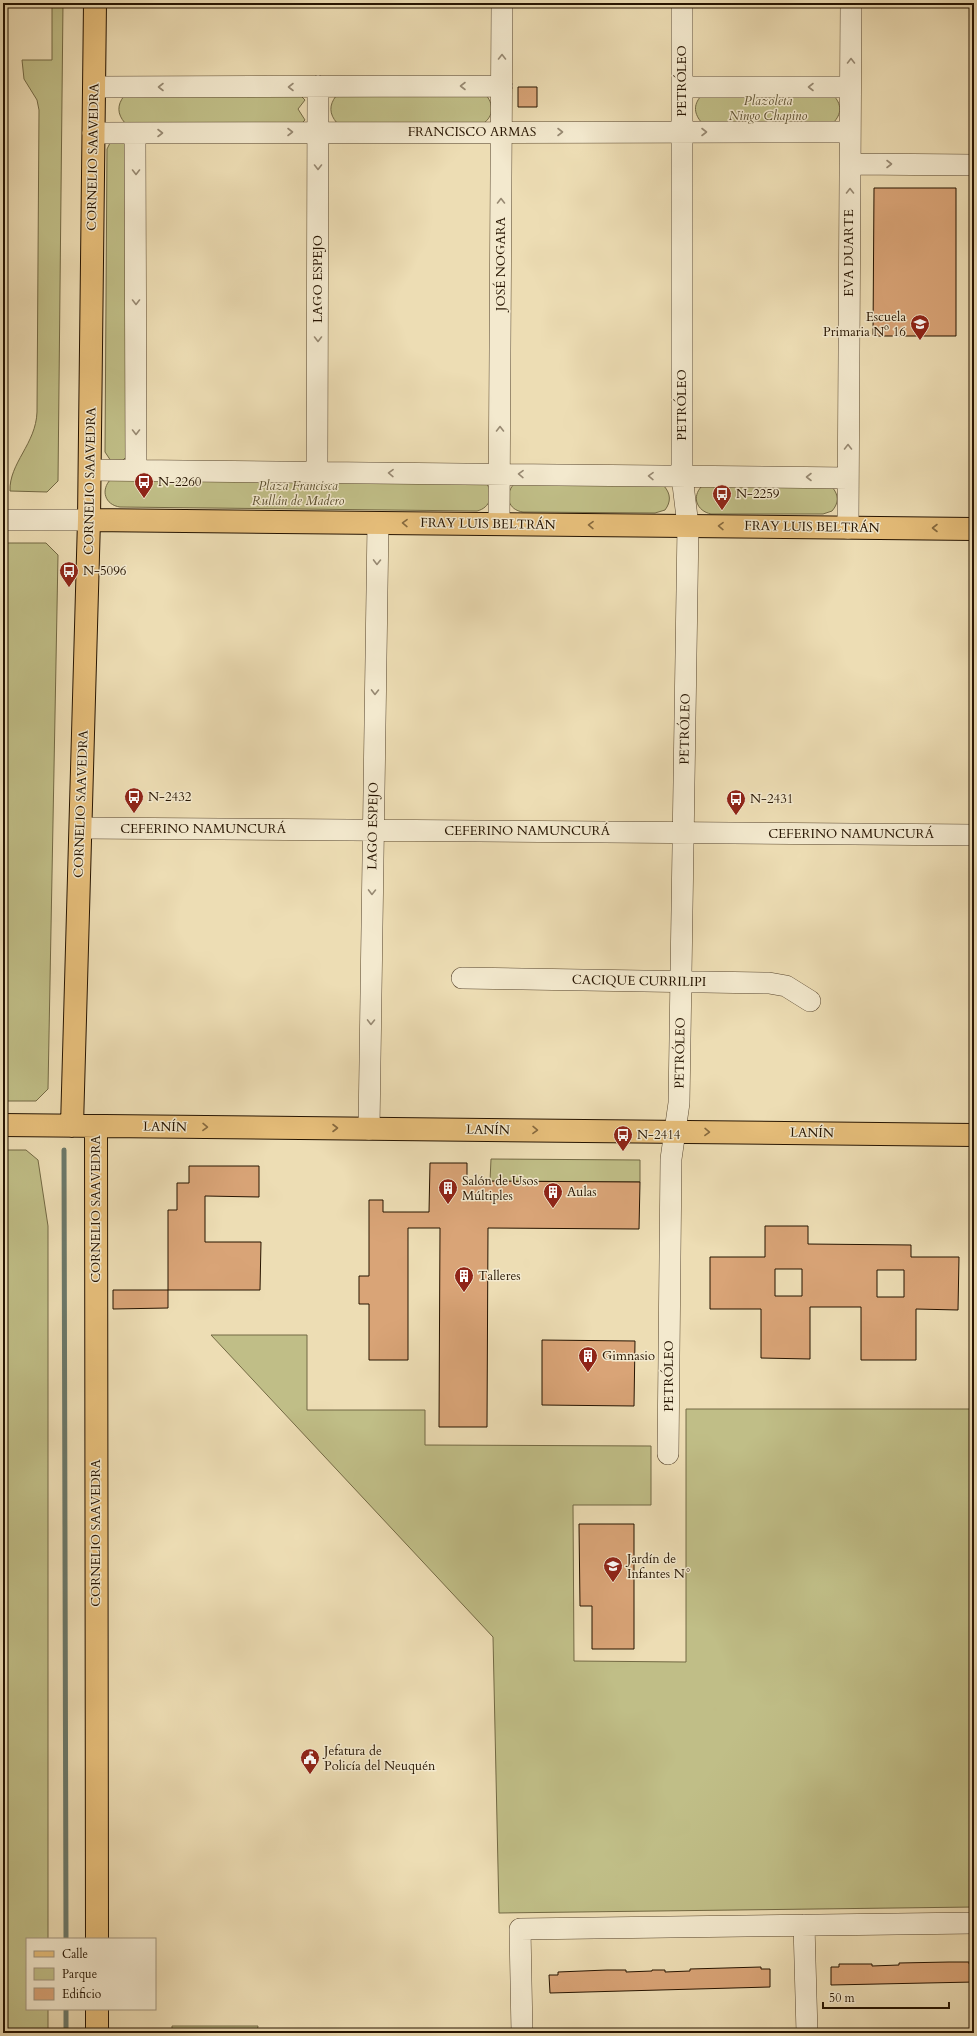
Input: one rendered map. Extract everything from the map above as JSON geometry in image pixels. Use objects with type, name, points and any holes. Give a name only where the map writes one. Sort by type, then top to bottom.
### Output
[{"type":"main road","name":"CORNELIO SAAVEDRA","points":[[72,1126],[90,520],[95,3]]},
{"type":"main road","name":"FRAY LUIS BELTRÁN","points":[[90,520],[974,529]]},
{"type":"main road","name":"LANÍN","points":[[3,1125],[974,1134]]},
{"type":"main road","name":"CORNELIO SAAVEDRA","points":[[96,1126],[97,1938]]},
{"type":"main road","points":[[97,2010],[97,2033]]},
{"type":"street","name":"JOSÉ NOGARA","points":[[500,524],[502,3]]},
{"type":"street","name":"PETRÓLEO","points":[[668,1454],[671,1159],[679,1103],[688,526],[682,476],[682,3]]},
{"type":"street","name":"EVA DUARTE","points":[[848,528],[851,3]]},
{"type":"street","name":"LAGO ESPEJO","points":[[317,472],[318,86]]},
{"type":"street","points":[[94,87],[502,86]]},
{"type":"street","points":[[682,87],[850,87]]},
{"type":"street","name":"FRANCISCO ARMAS","points":[[93,133],[850,132]]},
{"type":"street","points":[[136,133],[136,470]]},
{"type":"street","points":[[850,164],[974,165]]},
{"type":"street","points":[[90,470],[848,478]]},
{"type":"street","name":"FRAY LUIS BELTRÁN","points":[[3,520],[90,520]]},
{"type":"street","name":"LAGO ESPEJO","points":[[369,1129],[378,523]]},
{"type":"street","name":"CEFERINO NAMUNCURÁ","points":[[80,828],[974,835]]},
{"type":"street","name":"CACIQUE CURRILIPI","points":[[462,978],[777,984],[786,986],[810,1001]]},
{"type":"street","points":[[522,2033],[520,1929],[974,1923]]},
{"type":"street","points":[[804,1925],[807,2033]]},
{"type":"green space","points":[[52,3],[63,3],[58,481],[47,492],[10,491],[14,471],[32,434],[36,423],[37,412],[39,110],[37,100],[24,79],[22,60],[52,60]]},
{"type":"green space","points":[[486,95],[492,107],[488,119],[481,125],[337,123],[331,113],[331,106],[336,96]]},
{"type":"green space","name":"Plazoleta Ningo Chapino","points":[[833,95],[838,102],[840,109],[836,120],[833,123],[702,123],[696,113],[698,99],[701,96]]},
{"type":"green space","points":[[124,96],[301,96],[305,100],[298,109],[305,120],[301,124],[125,123],[119,113],[119,106]]},
{"type":"green space","points":[[125,140],[127,456],[122,461],[111,461],[105,452],[107,149],[110,143]]},
{"type":"green space","name":"Plaza Francisca Rullán de Madero","points":[[111,479],[486,483],[489,487],[491,496],[488,504],[477,511],[120,507],[111,503],[106,496],[106,488]]},
{"type":"green space","points":[[514,484],[664,486],[669,495],[669,501],[665,510],[655,513],[523,512],[514,508],[509,501],[509,493]]},
{"type":"green space","points":[[702,486],[832,487],[837,496],[837,502],[832,511],[823,514],[711,514],[702,510],[697,503],[697,495]]},
{"type":"green space","points":[[3,543],[46,543],[58,555],[48,1089],[36,1101],[3,1101]]},
{"type":"green space","points":[[3,1150],[26,1150],[38,1160],[48,1226],[48,1938],[26,1938],[26,2010],[48,2010],[48,2033],[3,2033]]},
{"type":"green space","points":[[491,1159],[640,1160],[640,1182],[490,1181]]},
{"type":"green space","points":[[211,1335],[307,1335],[307,1410],[425,1410],[425,1445],[651,1446],[651,1505],[573,1505],[574,1661],[686,1662],[686,1409],[974,1409],[974,1907],[499,1913],[493,1637]]},
{"type":"green space","points":[[172,2026],[258,2026],[257,2033],[172,2033]]},
{"type":"building","points":[[518,87],[537,87],[537,107],[518,107]]},
{"type":"building","points":[[874,188],[956,188],[956,336],[873,336]]},
{"type":"building","points":[[430,1163],[467,1163],[467,1181],[640,1182],[639,1229],[488,1228],[487,1427],[439,1427],[440,1228],[408,1228],[408,1360],[369,1360],[369,1304],[359,1304],[359,1276],[369,1276],[369,1200],[383,1200],[383,1212],[429,1212]]},
{"type":"building","points":[[189,1166],[259,1166],[259,1197],[205,1196],[205,1242],[261,1242],[260,1290],[168,1290],[168,1210],[177,1210],[177,1183],[189,1183]]},
{"type":"building","points":[[765,1226],[808,1226],[808,1244],[911,1245],[911,1257],[959,1257],[958,1310],[916,1309],[916,1360],[861,1360],[861,1307],[810,1307],[810,1359],[761,1358],[761,1309],[710,1309],[710,1257],[765,1257]],"holes":[[[775,1269],[802,1269],[802,1296],[775,1296]],[[877,1270],[904,1270],[904,1297],[877,1297]]]},
{"type":"building","points":[[113,1290],[168,1290],[168,1308],[113,1309]]},
{"type":"building","name":"Gimnasio","points":[[542,1340],[635,1341],[634,1406],[542,1405]]},
{"type":"building","points":[[579,1524],[634,1524],[634,1649],[592,1649],[592,1606],[580,1606]]},
{"type":"building","points":[[969,1962],[969,1964],[974,1964],[974,1982],[831,1985],[831,1967],[839,1967],[839,1964],[872,1964],[872,1966],[899,1965],[899,1963]]},
{"type":"building","points":[[761,1967],[761,1969],[770,1969],[770,1987],[550,1993],[549,1975],[558,1975],[558,1972],[626,1970],[626,1972],[665,1970],[665,1972],[690,1971],[690,1969]]},
{"type":"waterway","points":[[64,1150],[66,1938]]},
{"type":"waterway","points":[[66,2010],[66,2033]]},
{"type":"place","name":"Escuela Primaria Nº 16","points":[[920,341]]},
{"type":"place","name":"N-2260","points":[[144,499]]},
{"type":"place","name":"N-2259","points":[[722,511]]},
{"type":"place","name":"N-5096","points":[[69,588]]},
{"type":"place","name":"N-2432","points":[[134,814]]},
{"type":"place","name":"N-2431","points":[[736,816]]},
{"type":"place","name":"N-2414","points":[[623,1152]]},
{"type":"place","name":"Salón de Usos Múltiples","points":[[448,1205]]},
{"type":"place","name":"Aulas","points":[[553,1209]]},
{"type":"place","name":"Talleres","points":[[464,1293]]},
{"type":"place","name":"Gimnasio","points":[[588,1373]]},
{"type":"place","name":"Jardín de Infantes N°","points":[[613,1583]]},
{"type":"place","name":"Jefatura de Policía del Neuquén","points":[[310,1775]]}]
